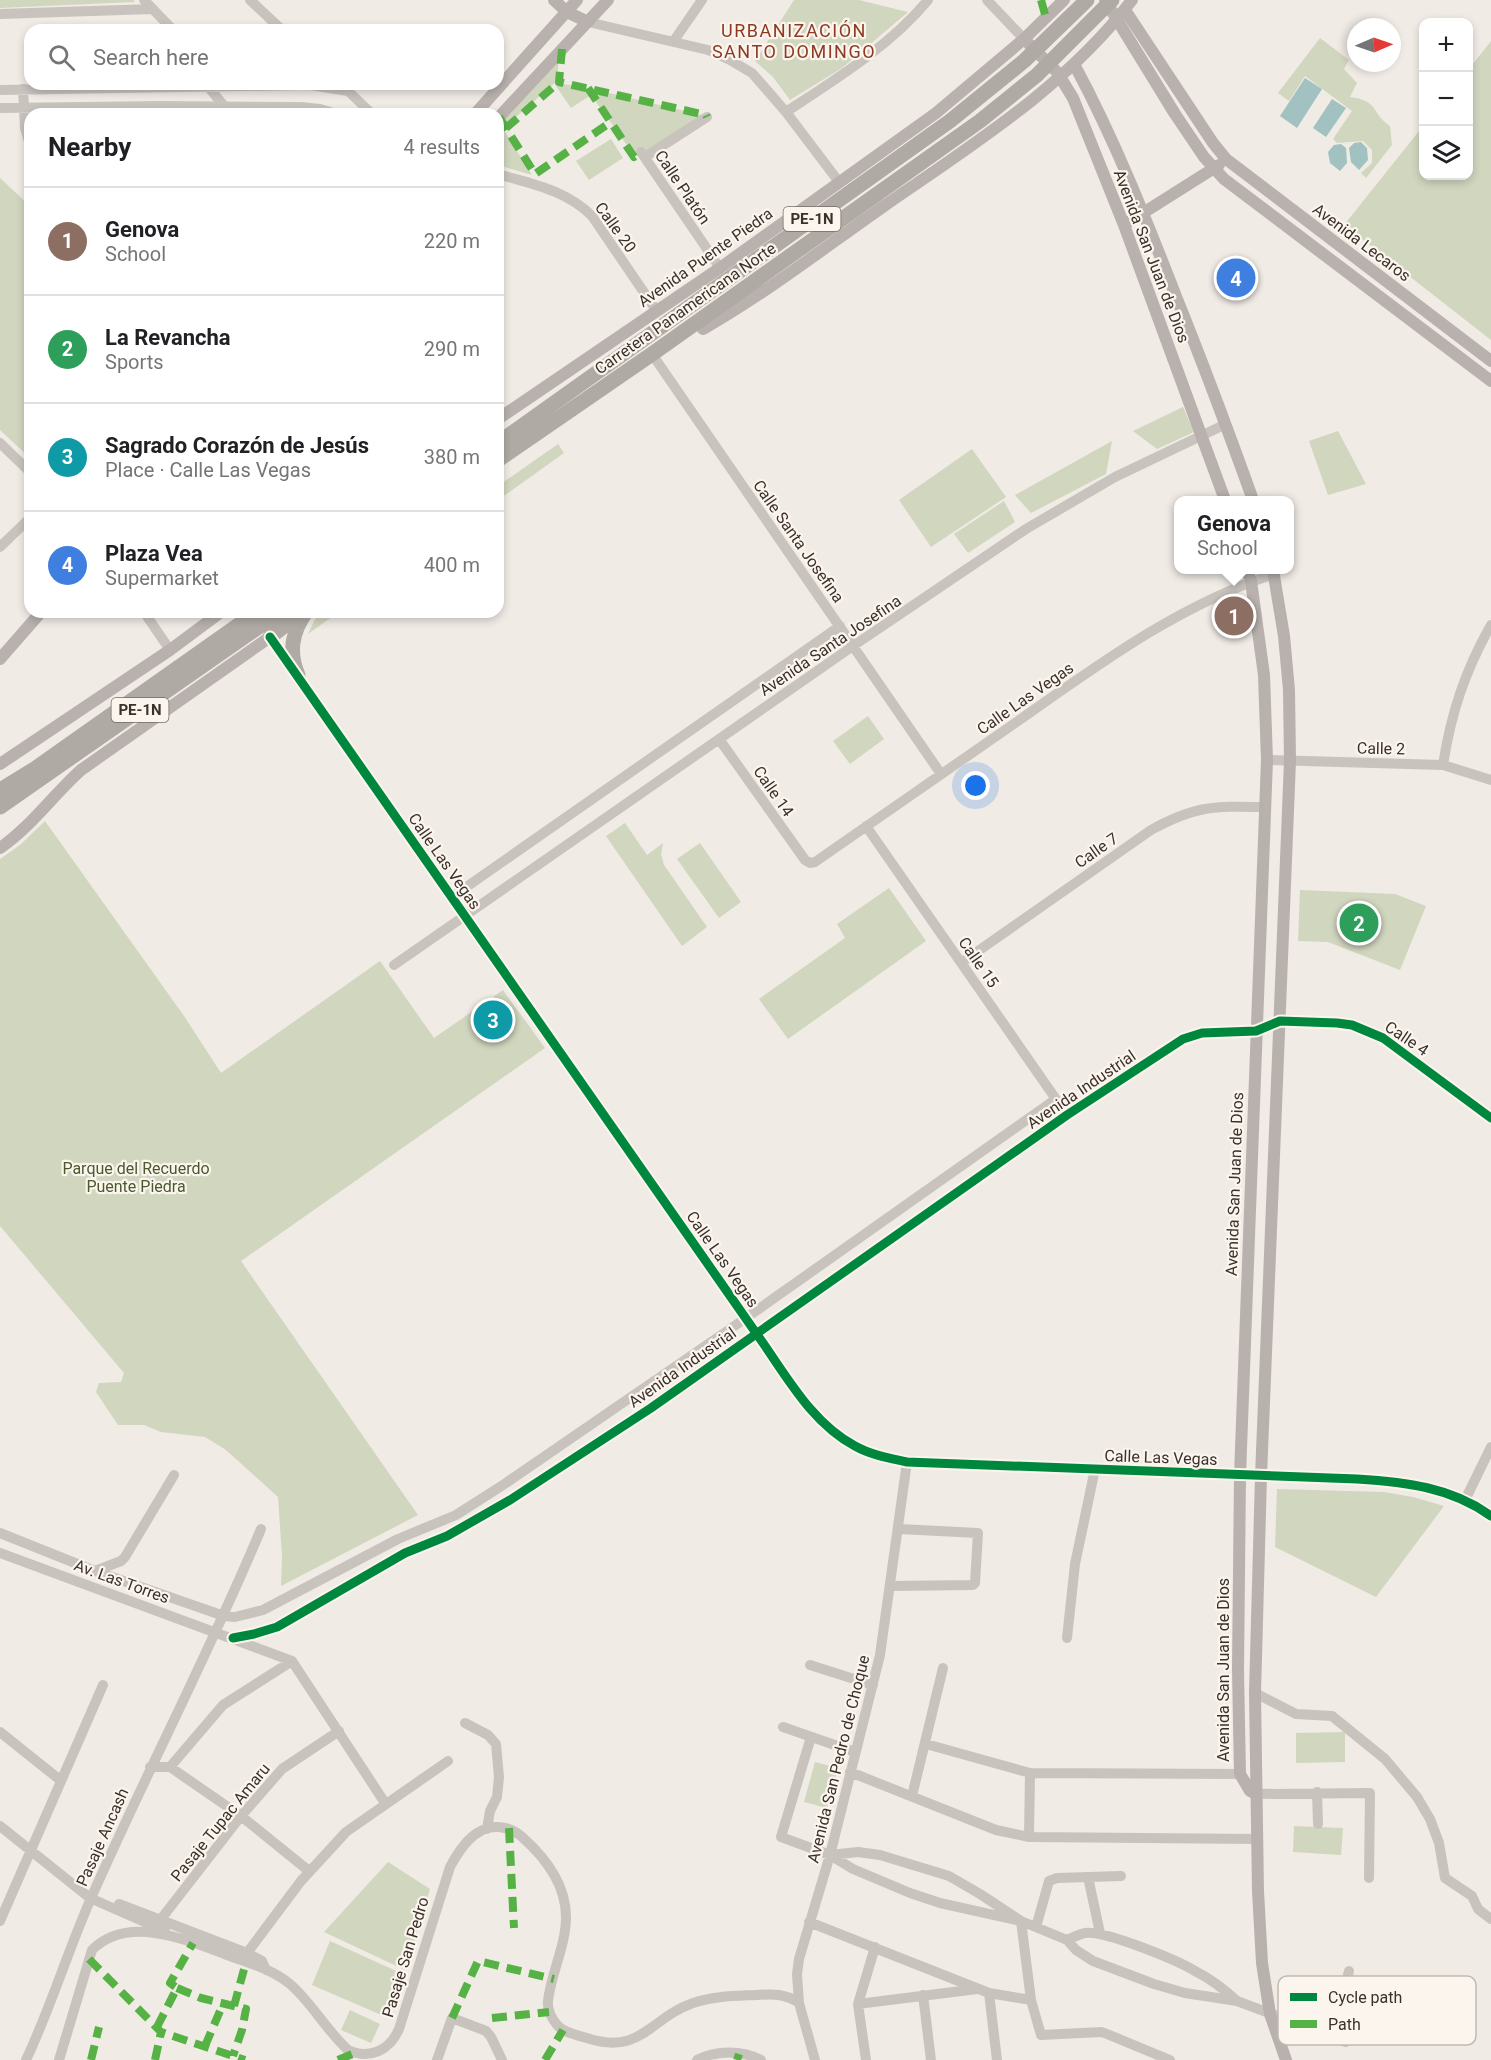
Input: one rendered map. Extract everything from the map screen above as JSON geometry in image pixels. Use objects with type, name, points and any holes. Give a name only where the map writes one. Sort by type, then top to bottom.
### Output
[{"type":"highway","name":"Carretera Panamericana Norte","points":[[504,438],[950,121],[1024,61],[1087,0]]},
{"type":"highway","name":"Carretera Panamericana Norte","points":[[504,456],[658,350],[999,107],[1050,63],[1120,9]]},
{"type":"highway","points":[[658,350],[703,329]]},
{"type":"highway","name":"PE-1N","points":[[3,788],[36,768],[248,618]]},
{"type":"highway","name":"PE-1N","points":[[0,807],[271,618]]},
{"type":"highway","points":[[270,637],[296,618]]},
{"type":"highway","points":[[298,675],[292,658],[292,645],[301,618]]},
{"type":"main road","points":[[554,0],[567,12],[588,22]]},
{"type":"main road","points":[[504,82],[578,0]]},
{"type":"main road","points":[[504,112],[608,0]]},
{"type":"main road","name":"Avenida Puente Piedra","points":[[504,415],[720,268],[936,113],[1027,41],[1064,0]]},
{"type":"main road","name":"Avenida Lecaros","points":[[1105,0],[1120,9],[1226,159],[1491,361]]},
{"type":"main road","points":[[703,329],[750,300],[943,165],[1074,64],[1120,9]]},
{"type":"main road","name":"Avenida Lecaros","points":[[1120,9],[1175,114],[1214,170],[1491,381]]},
{"type":"main road","name":"Avenida San Juan de Dios","points":[[1027,41],[1059,74],[1073,98],[1124,225],[1223,496]]},
{"type":"main road","name":"Avenida San Juan de Dios","points":[[1074,64],[1120,156],[1144,213],[1226,424],[1251,496]]},
{"type":"main road","points":[[480,108],[497,90]]},
{"type":"main road","points":[[1124,225],[1214,170],[1226,159]]},
{"type":"main road","name":"Avenida San Juan de Dios","points":[[1274,574],[1284,636],[1289,690],[1290,761],[1260,1476],[1255,1693],[1262,1963],[1270,2014],[1278,2039]]},
{"type":"main road","name":"Avenida San Juan de Dios","points":[[1249,575],[1264,675],[1267,760],[1240,1475],[1238,1670],[1240,1774],[1250,1791],[1256,1794]]},
{"type":"main road","points":[[0,659],[36,618]]},
{"type":"main road","points":[[0,764],[170,650],[210,618]]},
{"type":"main road","points":[[0,848],[32,822],[81,770],[270,637]]},
{"type":"main road","points":[[1266,789],[1289,789]]},
{"type":"main road","name":"Avenida San Juan de Dios","points":[[1275,2031],[1277,2060]]},
{"type":"main road","name":"Avenida San Juan de Dios","points":[[1280,2045],[1286,2060]]},
{"type":"street","points":[[144,0],[167,24]]},
{"type":"street","points":[[250,0],[276,24]]},
{"type":"street","points":[[673,42],[702,0]]},
{"type":"street","points":[[786,112],[847,72],[879,47],[911,21],[928,0]]},
{"type":"street","points":[[987,0],[1027,41]]},
{"type":"street","points":[[0,14],[153,9]]},
{"type":"street","points":[[588,22],[708,50],[752,73],[786,112],[839,182]]},
{"type":"street","points":[[0,90],[23,89],[24,107]]},
{"type":"street","points":[[210,90],[223,108]]},
{"type":"street","points":[[346,90],[366,108]]},
{"type":"street","points":[[0,108],[69,108]]},
{"type":"street","name":"Calle Platón","points":[[707,117],[643,155],[720,268]]},
{"type":"street","name":"Calle 20","points":[[504,176],[556,191],[582,207],[592,216],[656,310]]},
{"type":"street","name":"Calle Santa Josefina","points":[[658,350],[840,626],[941,774]]},
{"type":"street","name":"Avenida Santa Josefina","points":[[394,965],[1026,529],[1115,477],[1226,424]]},
{"type":"street","points":[[1,444],[24,466]]},
{"type":"street","points":[[0,547],[24,524]]},
{"type":"street","name":"Calle Las Vegas","points":[[805,860],[810,863],[815,862],[1074,682],[1179,615],[1249,575]]},
{"type":"street","points":[[148,618],[170,650]]},
{"type":"street","points":[[1443,765],[1448,732],[1459,693],[1475,654],[1491,625]]},
{"type":"street","name":"Avenida Santa Josefina","points":[[452,897],[840,626]]},
{"type":"street","name":"Calle Las Vegas","points":[[270,637],[756,1333],[819,1420],[836,1434],[855,1446],[877,1455],[907,1462],[1396,1482],[1437,1490],[1466,1500],[1491,1516]]},
{"type":"street","name":"Calle 14","points":[[719,739],[805,860]]},
{"type":"street","name":"Calle 2","points":[[1267,760],[1443,765],[1491,780]]},
{"type":"street","name":"Calle 7","points":[[961,963],[1166,821],[1203,808],[1266,807]]},
{"type":"street","name":"Calle 15","points":[[867,826],[1067,1115]]},
{"type":"street","name":"Calle 4","points":[[1256,1031],[1280,1021],[1337,1023],[1366,1030],[1399,1048],[1491,1118]]},
{"type":"street","name":"Avenida Industrial","points":[[233,1638],[277,1627],[405,1553],[447,1536],[501,1506],[651,1408],[1067,1115],[1183,1039],[1202,1033],[1256,1031]]},
{"type":"street","points":[[224,1616],[235,1617],[263,1610],[398,1539],[456,1515],[746,1318],[1056,1098]]},
{"type":"street","points":[[1466,1500],[1491,1447]]},
{"type":"street","name":"Avenida San Pedro de Choque","points":[[815,2060],[799,2003],[798,1966],[830,1855],[880,1655],[907,1462]]},
{"type":"street","points":[[1067,1638],[1074,1571],[1095,1469]]},
{"type":"street","points":[[95,1571],[125,1557],[174,1475]]},
{"type":"street","name":"Pasaje Ancash","points":[[26,2060],[90,1898],[150,1767],[224,1616],[261,1529]]},
{"type":"street","points":[[891,1586],[973,1585],[975,1583],[978,1533],[899,1529]]},
{"type":"street","name":"Av. Las Torres","points":[[0,1533],[95,1571],[224,1616]]},
{"type":"street","name":"Av. Las Torres","points":[[0,1552],[217,1631],[292,1661]]},
{"type":"street","points":[[170,1767],[223,1705],[292,1661],[385,1803]]},
{"type":"street","points":[[810,1665],[873,1685]]},
{"type":"street","points":[[912,1796],[943,1668]]},
{"type":"street","points":[[0,1921],[103,1685]]},
{"type":"street","points":[[1255,1693],[1296,1714],[1332,1716],[1385,1759],[1417,1797],[1430,1819],[1439,1843],[1445,1878],[1472,1896],[1478,1909],[1490,1918]]},
{"type":"street","points":[[465,1724],[488,1735],[497,1751],[500,1777],[497,1797],[490,1811],[487,1829],[509,1828],[520,1835],[544,1858],[562,1894],[566,1916],[564,1938],[548,2003],[550,2016],[563,2030],[602,2043],[620,2043],[649,2032],[676,2011],[693,2003],[711,1999],[779,1994],[799,2003]]},
{"type":"street","points":[[783,1728],[855,1752]]},
{"type":"street","name":"Pasaje Tupac Amaru","points":[[161,1918],[241,1816],[286,1766],[339,1731]]},
{"type":"street","points":[[0,1732],[60,1780]]},
{"type":"street","points":[[811,1737],[781,1837],[830,1855],[853,1869],[910,1893],[967,1910],[1021,1921]]},
{"type":"street","points":[[926,1744],[1030,1773],[1240,1774]]},
{"type":"street","points":[[247,1953],[309,1871],[346,1832],[448,1761]]},
{"type":"street","points":[[150,1767],[170,1767],[241,1816],[309,1871]]},
{"type":"street","points":[[850,1772],[996,1830],[1029,1837],[1257,1839]]},
{"type":"street","points":[[1029,1837],[1030,1773]]},
{"type":"street","points":[[1317,1792],[1318,1824]]},
{"type":"street","points":[[1256,1794],[1370,1793],[1369,1878]]},
{"type":"street","points":[[0,1826],[90,1898],[183,1939]]},
{"type":"street","name":"Pasaje San Pedro","points":[[59,2060],[92,1950],[112,1936],[143,1932],[160,1933],[183,1939],[283,1978],[348,2050],[368,2055],[383,2050],[390,2045],[399,2029],[450,1867],[469,1841],[479,1832],[487,1829]]},
{"type":"street","points":[[830,1855],[858,1852],[949,1876],[1021,1921],[1067,1940],[1076,1950],[1093,1961],[1185,1993],[1237,2001],[1278,2017]]},
{"type":"street","points":[[1036,1927],[1049,1881],[1122,1876]]},
{"type":"street","points":[[1088,1877],[1100,1934]]},
{"type":"street","points":[[90,1898],[108,1900],[161,1918],[247,1953],[262,1961],[266,1970]]},
{"type":"street","points":[[1021,1921],[1030,2000],[1041,2035],[1102,2032],[1170,2060]]},
{"type":"street","points":[[809,1922],[989,1993],[1030,2000]]},
{"type":"street","points":[[1067,1940],[1083,1933],[1100,1934],[1194,1970],[1220,1986],[1237,2001]]},
{"type":"street","points":[[866,2060],[858,2004],[875,1947]]},
{"type":"street","points":[[1348,1976],[1349,1971]]},
{"type":"street","points":[[858,2004],[978,1989]]},
{"type":"street","points":[[989,1993],[997,2060]]},
{"type":"street","points":[[923,1995],[931,2060]]},
{"type":"street","points":[[436,2060],[452,2018],[486,2031],[502,2060]]},
{"type":"street","points":[[697,2060],[715,2053],[726,2052],[761,2060]]},
{"type":"green space","points":[[0,0],[133,0],[135,2],[0,8]]},
{"type":"green space","points":[[794,0],[859,0],[908,12],[842,68],[790,100],[773,77],[755,61]]},
{"type":"green space","points":[[1320,38],[1347,58],[1344,69],[1357,83],[1350,97],[1371,104],[1390,126],[1392,145],[1366,178],[1361,173],[1372,163],[1372,150],[1363,141],[1337,143],[1333,139],[1352,111],[1305,76],[1289,101],[1278,93]]},
{"type":"green space","points":[[1491,41],[1491,340],[1344,225],[1419,131],[1419,180],[1473,180],[1473,64]]},
{"type":"green space","points":[[559,56],[557,81],[507,125],[504,121],[504,114]]},
{"type":"green space","points":[[563,84],[706,116],[645,156],[641,151],[634,155],[591,95],[571,108],[556,86]]},
{"type":"green space","points":[[504,131],[532,175],[504,167]]},
{"type":"green space","points":[[611,139],[623,158],[589,180],[576,161]]},
{"type":"green space","points":[[0,178],[24,200],[24,452],[0,430]]},
{"type":"green space","points":[[1183,407],[1194,432],[1157,449],[1133,431]]},
{"type":"green space","points":[[1338,431],[1366,484],[1328,495],[1309,441]]},
{"type":"green space","points":[[1112,441],[1106,474],[1031,513],[1015,495]]},
{"type":"green space","points":[[558,444],[564,453],[504,496],[504,482]]},
{"type":"green space","points":[[972,449],[1006,497],[931,547],[899,500]]},
{"type":"green space","points":[[1004,501],[1015,522],[968,553],[954,534]]},
{"type":"green space","points":[[316,618],[331,618],[308,634]]},
{"type":"green space","points":[[868,716],[884,739],[850,764],[833,741]]},
{"type":"green space","name":"Parque del Recuerdo Puente Piedra","points":[[45,821],[184,1016],[221,1073],[380,961],[434,1038],[503,990],[545,1048],[241,1261],[418,1515],[281,1586],[282,1556],[278,1497],[226,1450],[205,1437],[161,1432],[144,1425],[118,1425],[96,1392],[99,1383],[121,1382],[124,1373],[0,1226],[0,859],[20,845]]},
{"type":"green space","points":[[625,823],[647,855],[663,843],[661,854],[664,865],[707,927],[682,946],[606,836]]},
{"type":"green space","points":[[700,843],[741,902],[719,918],[677,859]]},
{"type":"green space","points":[[889,888],[926,941],[788,1039],[759,999],[845,938],[837,924]]},
{"type":"green space","points":[[1300,890],[1395,894],[1426,906],[1400,970],[1328,942],[1298,941]]},
{"type":"green space","points":[[1277,1489],[1384,1492],[1444,1506],[1376,1597],[1275,1547]]},
{"type":"green space","points":[[1345,1732],[1345,1762],[1296,1763],[1296,1733]]},
{"type":"green space","points":[[815,1762],[838,1768],[827,1808],[804,1802]]},
{"type":"green space","points":[[1294,1826],[1343,1828],[1341,1855],[1293,1852]]},
{"type":"green space","points":[[388,1862],[430,1889],[405,1970],[324,1932]]},
{"type":"green space","points":[[330,1941],[403,1974],[386,2017],[312,1985]]},
{"type":"green space","points":[[350,2010],[380,2024],[371,2043],[341,2030]]},
{"type":"water","points":[[1305,78],[1322,89],[1297,128],[1280,116]]},
{"type":"water","points":[[1332,99],[1346,108],[1326,137],[1313,128]]},
{"type":"water","points":[[1361,142],[1367,148],[1368,160],[1359,170],[1351,162],[1349,148],[1354,143]]},
{"type":"water","points":[[1341,144],[1346,148],[1347,163],[1340,171],[1330,163],[1328,152],[1334,145]]},
{"type":"marked path","points":[[1041,0],[1046,18]]},
{"type":"marked path","points":[[562,49],[559,82],[707,117]]},
{"type":"marked path","points":[[506,128],[559,82]]},
{"type":"marked path","points":[[588,88],[634,157],[641,152]]},
{"type":"marked path","points":[[504,125],[535,174],[611,122]]},
{"type":"marked path","points":[[509,1828],[514,1928]]},
{"type":"marked path","points":[[157,2027],[177,1988],[170,1983],[193,1943]]},
{"type":"marked path","points":[[89,1959],[161,2032],[245,2060]]},
{"type":"marked path","points":[[452,2018],[478,1961],[554,1979]]},
{"type":"marked path","points":[[234,2006],[246,1962]]},
{"type":"marked path","points":[[177,1988],[201,1998],[246,2009],[233,2056]]},
{"type":"marked path","points":[[205,2046],[223,2004]]},
{"type":"marked path","points":[[492,2018],[549,2012]]},
{"type":"marked path","points":[[91,2060],[99,2027]]},
{"type":"marked path","points":[[545,2060],[563,2030]]},
{"type":"marked path","points":[[155,2060],[161,2032]]},
{"type":"marked path","points":[[338,2060],[355,2053]]},
{"type":"marked path","points":[[737,2060],[739,2054]]},
{"type":"cycle path","points":[[270,637],[788,1380],[812,1410],[839,1436],[867,1452],[907,1462],[1357,1479],[1410,1484],[1460,1498],[1491,1516]]},
{"type":"cycle path","points":[[233,1638],[277,1627],[405,1553],[447,1536],[510,1500],[651,1408],[1067,1115],[1183,1039],[1202,1033],[1256,1031],[1280,1021],[1352,1025],[1383,1038],[1491,1118]]},
{"type":"place","name":"Plaza Vea","points":[[1236,278]]},
{"type":"place","name":"Genova","points":[[1234,616]]},
{"type":"place","name":"La Revancha","points":[[1359,923]]},
{"type":"place","name":"Sagrado Corazón de Jesús","points":[[493,1020]]},
{"type":"district","name":"URBANIZACIÓN SANTO DOMINGO","points":[[794,42]]}]
